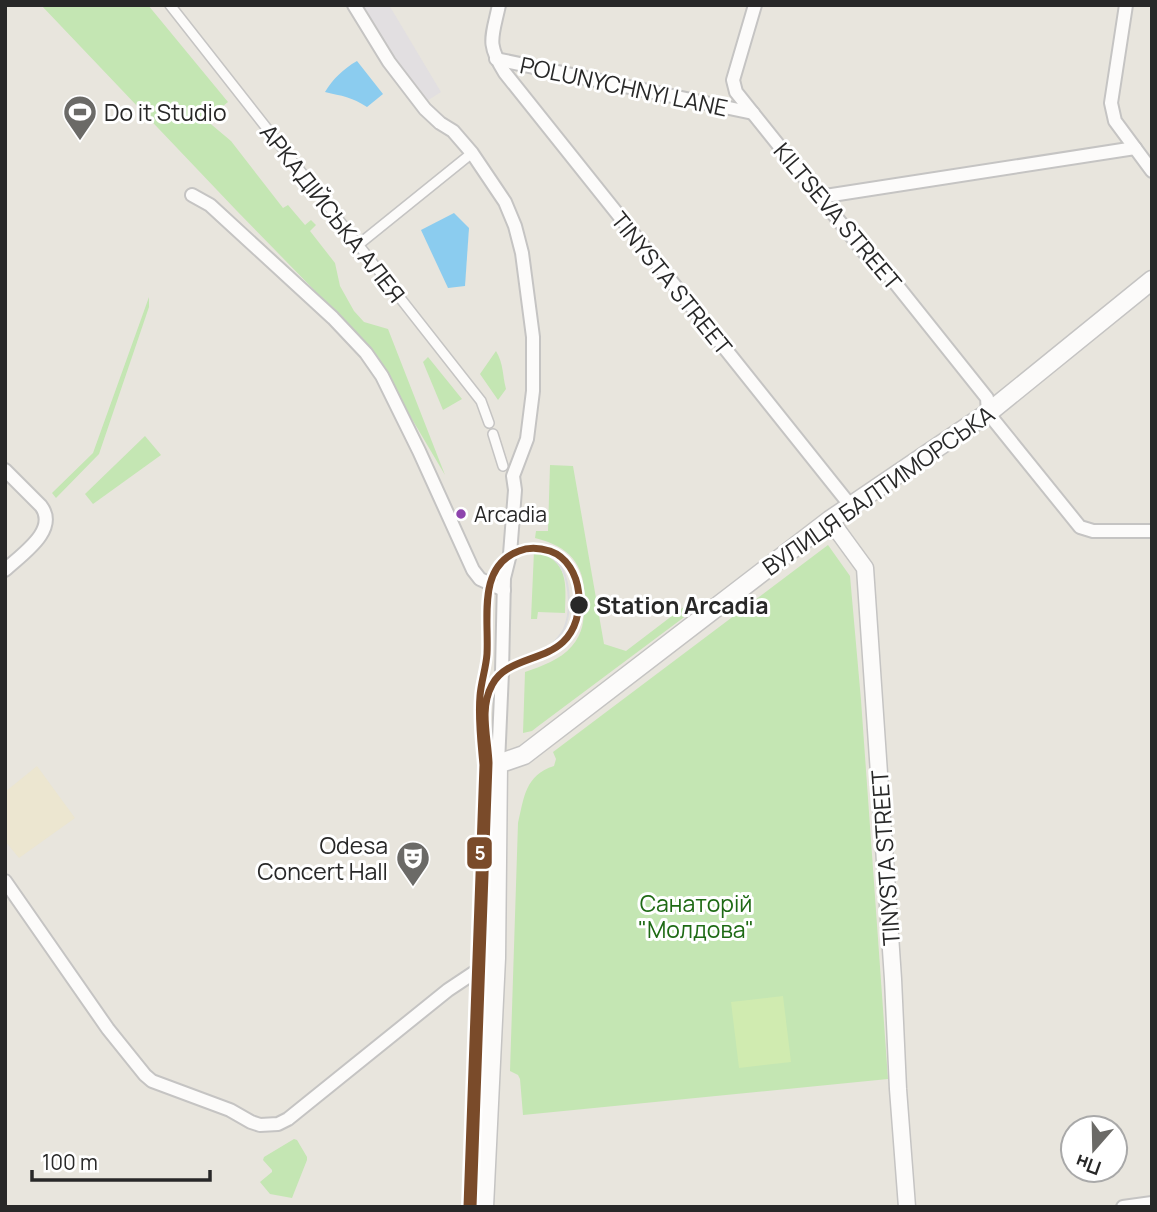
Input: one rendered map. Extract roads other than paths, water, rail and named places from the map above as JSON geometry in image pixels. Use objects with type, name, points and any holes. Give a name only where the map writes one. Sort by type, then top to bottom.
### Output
[{"type":"main road","name":"ВУЛИЦЯ БАЛТИМОРСЬКА","points":[[498,764],[524,755],[850,505],[988,413],[1152,280]]},
{"type":"main road","points":[[484,1207],[496,958],[498,764]]},
{"type":"street","name":"АРКАДІЙСЬКА АЛЕЯ","points":[[170,5],[481,401],[489,423]]},
{"type":"street","points":[[354,5],[389,62],[425,109],[453,131],[472,153],[505,202],[516,226],[522,253],[533,337],[533,391],[527,439],[513,476],[515,490],[510,554],[504,584],[498,764]]},
{"type":"street","points":[[496,59],[491,42],[499,5]]},
{"type":"street","name":"KILTSEVA STREET","points":[[755,5],[733,79],[736,92],[868,257],[880,264],[987,398],[988,413]]},
{"type":"street","points":[[1126,5],[1111,103],[1115,121],[1152,171]]},
{"type":"street","name":"POLUNYCHNYI LANE","points":[[496,59],[753,113]]},
{"type":"street","name":"TINYSTA STREET","points":[[496,59],[850,505]]},
{"type":"street","points":[[819,197],[1135,148]]},
{"type":"street","points":[[358,245],[472,153]]},
{"type":"street","points":[[192,195],[209,205],[333,318],[366,353],[383,376],[472,570],[480,579],[504,584]]},
{"type":"street","points":[[988,413],[1080,527],[1093,531],[1152,531]]},
{"type":"street","points":[[492,434],[503,466]]},
{"type":"street","points":[[5,470],[41,506],[47,517],[45,530],[5,570]]},
{"type":"street","name":"TINYSTA STREET","points":[[830,520],[865,568],[907,1207]]},
{"type":"street","points":[[5,881],[108,1029],[145,1075],[260,1125],[278,1124],[288,1119],[448,990],[496,958]]},
{"type":"street","points":[[1123,1207],[1152,1203]]},
{"type":"water","points":[[357,61],[383,94],[367,107],[352,99],[325,92],[347,67]]},
{"type":"water","points":[[454,213],[469,228],[465,286],[448,288],[421,230]]},
{"type":"tram line","points":[[538,548],[559,564],[565,576],[569,602],[564,629],[543,654]]},
{"type":"place","name":"Do it Studio","points":[[80,142]]},
{"type":"place","name":"Arcadia","points":[[461,514]]},
{"type":"place","name":"Station Arcadia","points":[[579,605]]},
{"type":"place","name":"Odesa Concert Hall","points":[[413,888]]},
{"type":"park label","name":"Санаторій \"Молдова\"","points":[[696,916]]}]
